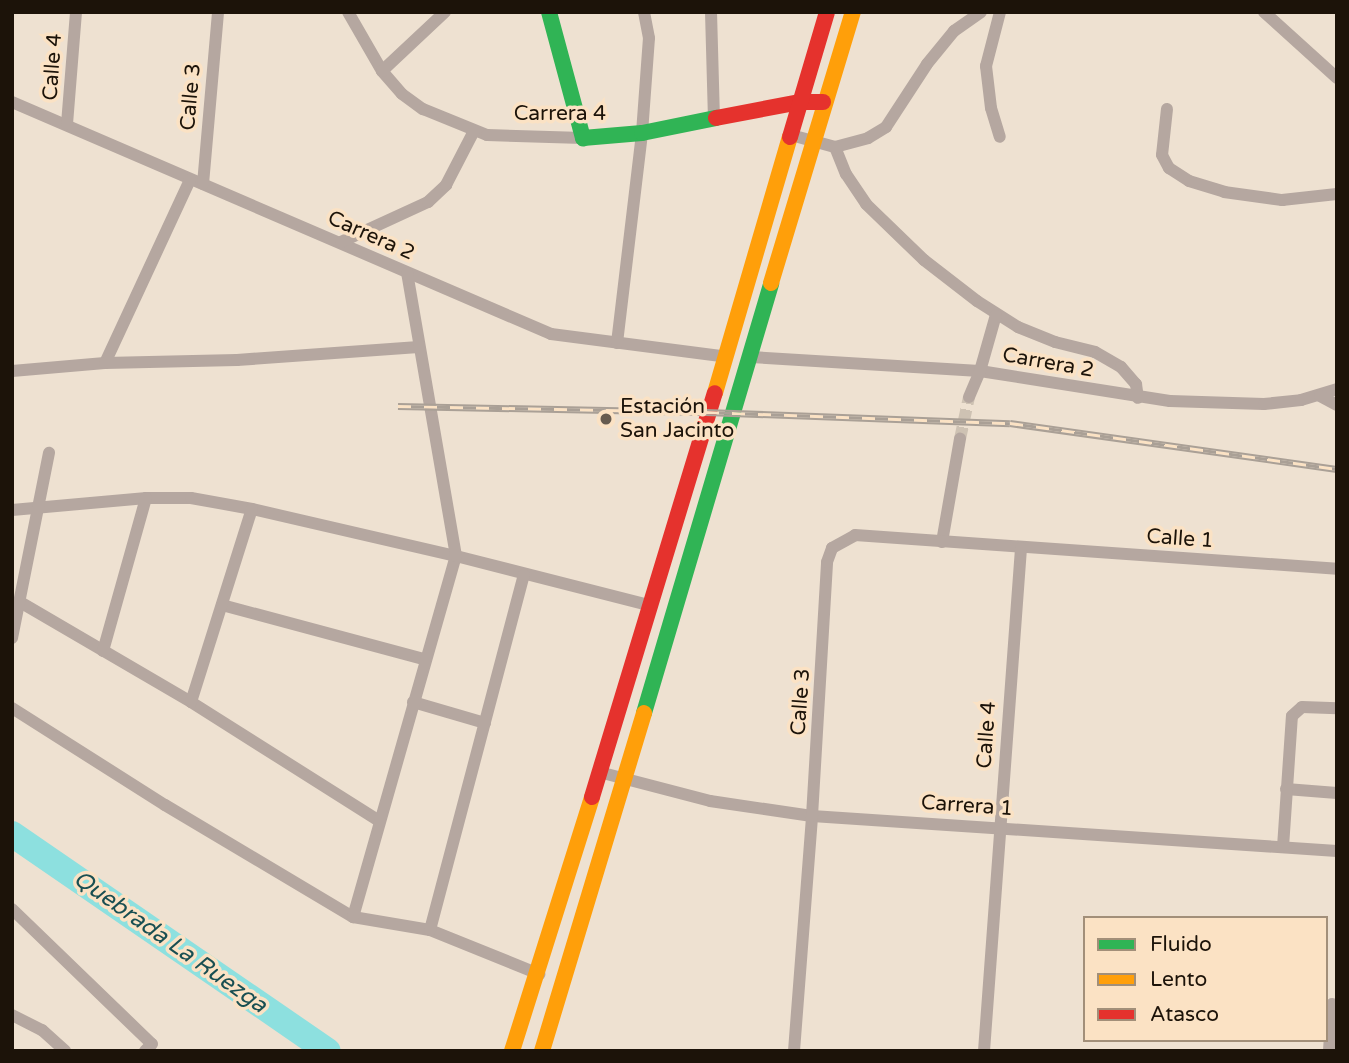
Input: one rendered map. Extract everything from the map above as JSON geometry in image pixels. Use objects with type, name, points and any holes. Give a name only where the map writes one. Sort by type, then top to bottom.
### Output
[{"type":"main road","points":[[548,12],[583,138]]},
{"type":"main road","points":[[512,1051],[539,974],[652,606],[827,12]]},
{"type":"main road","points":[[546,1049],[624,776],[751,357],[823,103],[853,12]]},
{"type":"main road","name":"Carrera 4","points":[[583,138],[642,133],[800,102],[823,103]]},
{"type":"street","name":"Calle 4","points":[[67,124],[76,12]]},
{"type":"street","name":"Calle 3","points":[[203,184],[218,12]]},
{"type":"street","name":"Carrera 4","points":[[348,12],[382,71],[402,94],[424,109],[488,135],[583,138]]},
{"type":"street","points":[[382,71],[445,12]]},
{"type":"street","points":[[617,343],[642,133],[649,38],[644,12]]},
{"type":"street","points":[[711,12],[714,119]]},
{"type":"street","points":[[791,135],[835,146],[868,138],[886,127],[947,39],[981,12]]},
{"type":"street","points":[[1000,12],[986,66],[987,87],[1000,137]]},
{"type":"street","points":[[1264,12],[1337,78]]},
{"type":"street","name":"Carrera 2","points":[[12,102],[551,334],[727,357]]},
{"type":"street","points":[[1167,109],[1162,155],[1170,168],[1189,181],[1224,192],[1282,200],[1337,194]]},
{"type":"street","points":[[341,242],[428,202],[446,185],[474,131]]},
{"type":"street","points":[[835,146],[856,189],[879,217],[924,260],[996,315],[1055,342],[1104,357],[1121,367],[1136,384],[1138,398]]},
{"type":"street","points":[[105,363],[190,180]]},
{"type":"street","points":[[353,917],[456,556],[407,273]]},
{"type":"street","points":[[969,397],[980,371],[996,315]]},
{"type":"street","points":[[12,371],[105,363],[237,360],[419,348]]},
{"type":"street","name":"Carrera 2","points":[[751,357],[980,371],[1138,398],[1264,404],[1320,396],[1337,389]]},
{"type":"street","points":[[1320,396],[1337,405]]},
{"type":"street","points":[[942,542],[960,439]]},
{"type":"street","points":[[12,638],[49,453]]},
{"type":"street","points":[[12,510],[146,498],[191,498],[252,509],[456,556],[652,606]]},
{"type":"street","points":[[103,651],[146,498]]},
{"type":"street","points":[[191,702],[252,509]]},
{"type":"street","name":"Calle 3","points":[[794,1051],[812,816],[827,562],[832,548],[855,535],[1021,548]]},
{"type":"street","name":"Calle 4","points":[[984,1051],[1021,548]]},
{"type":"street","name":"Calle 1","points":[[1021,548],[1337,569]]},
{"type":"street","points":[[430,930],[524,575]]},
{"type":"street","points":[[20,602],[191,702],[379,821]]},
{"type":"street","points":[[222,605],[425,659]]},
{"type":"street","points":[[413,702],[485,723]]},
{"type":"street","points":[[1283,847],[1292,716],[1302,707],[1337,708]]},
{"type":"street","points":[[12,708],[165,805],[353,917],[430,930],[539,974]]},
{"type":"street","name":"Carrera 1","points":[[599,772],[624,776],[710,801],[812,816],[1337,850]]},
{"type":"street","points":[[1286,789],[1337,793]]},
{"type":"street","points":[[12,909],[152,1049]]},
{"type":"street","points":[[1329,1051],[1332,1004]]},
{"type":"street","points":[[12,1015],[42,1030],[65,1051]]},
{"type":"waterway","name":"Quebrada La Ruezga","points":[[12,834],[328,1051]]},
{"type":"tunnel","points":[[960,439],[969,397]]},
{"type":"railway","points":[[398,406],[706,412],[1010,423],[1337,469]]},
{"type":"traffic: fast","points":[[549,12],[583,138],[642,133],[716,118]]},
{"type":"traffic: fast","points":[[644,713],[771,283]]},
{"type":"traffic: slow","points":[[771,283],[853,12]]},
{"type":"traffic: slow","points":[[715,393],[790,137]]},
{"type":"traffic: slow","points":[[542,1051],[644,713]]},
{"type":"traffic: slow","points":[[512,1051],[592,797]]},
{"type":"traffic: jam","points":[[790,137],[827,12]]},
{"type":"traffic: jam","points":[[716,118],[800,102],[823,102]]},
{"type":"traffic: jam","points":[[592,797],[715,393]]},
{"type":"place","name":"Estación San Jacinto","points":[[606,419]]}]
